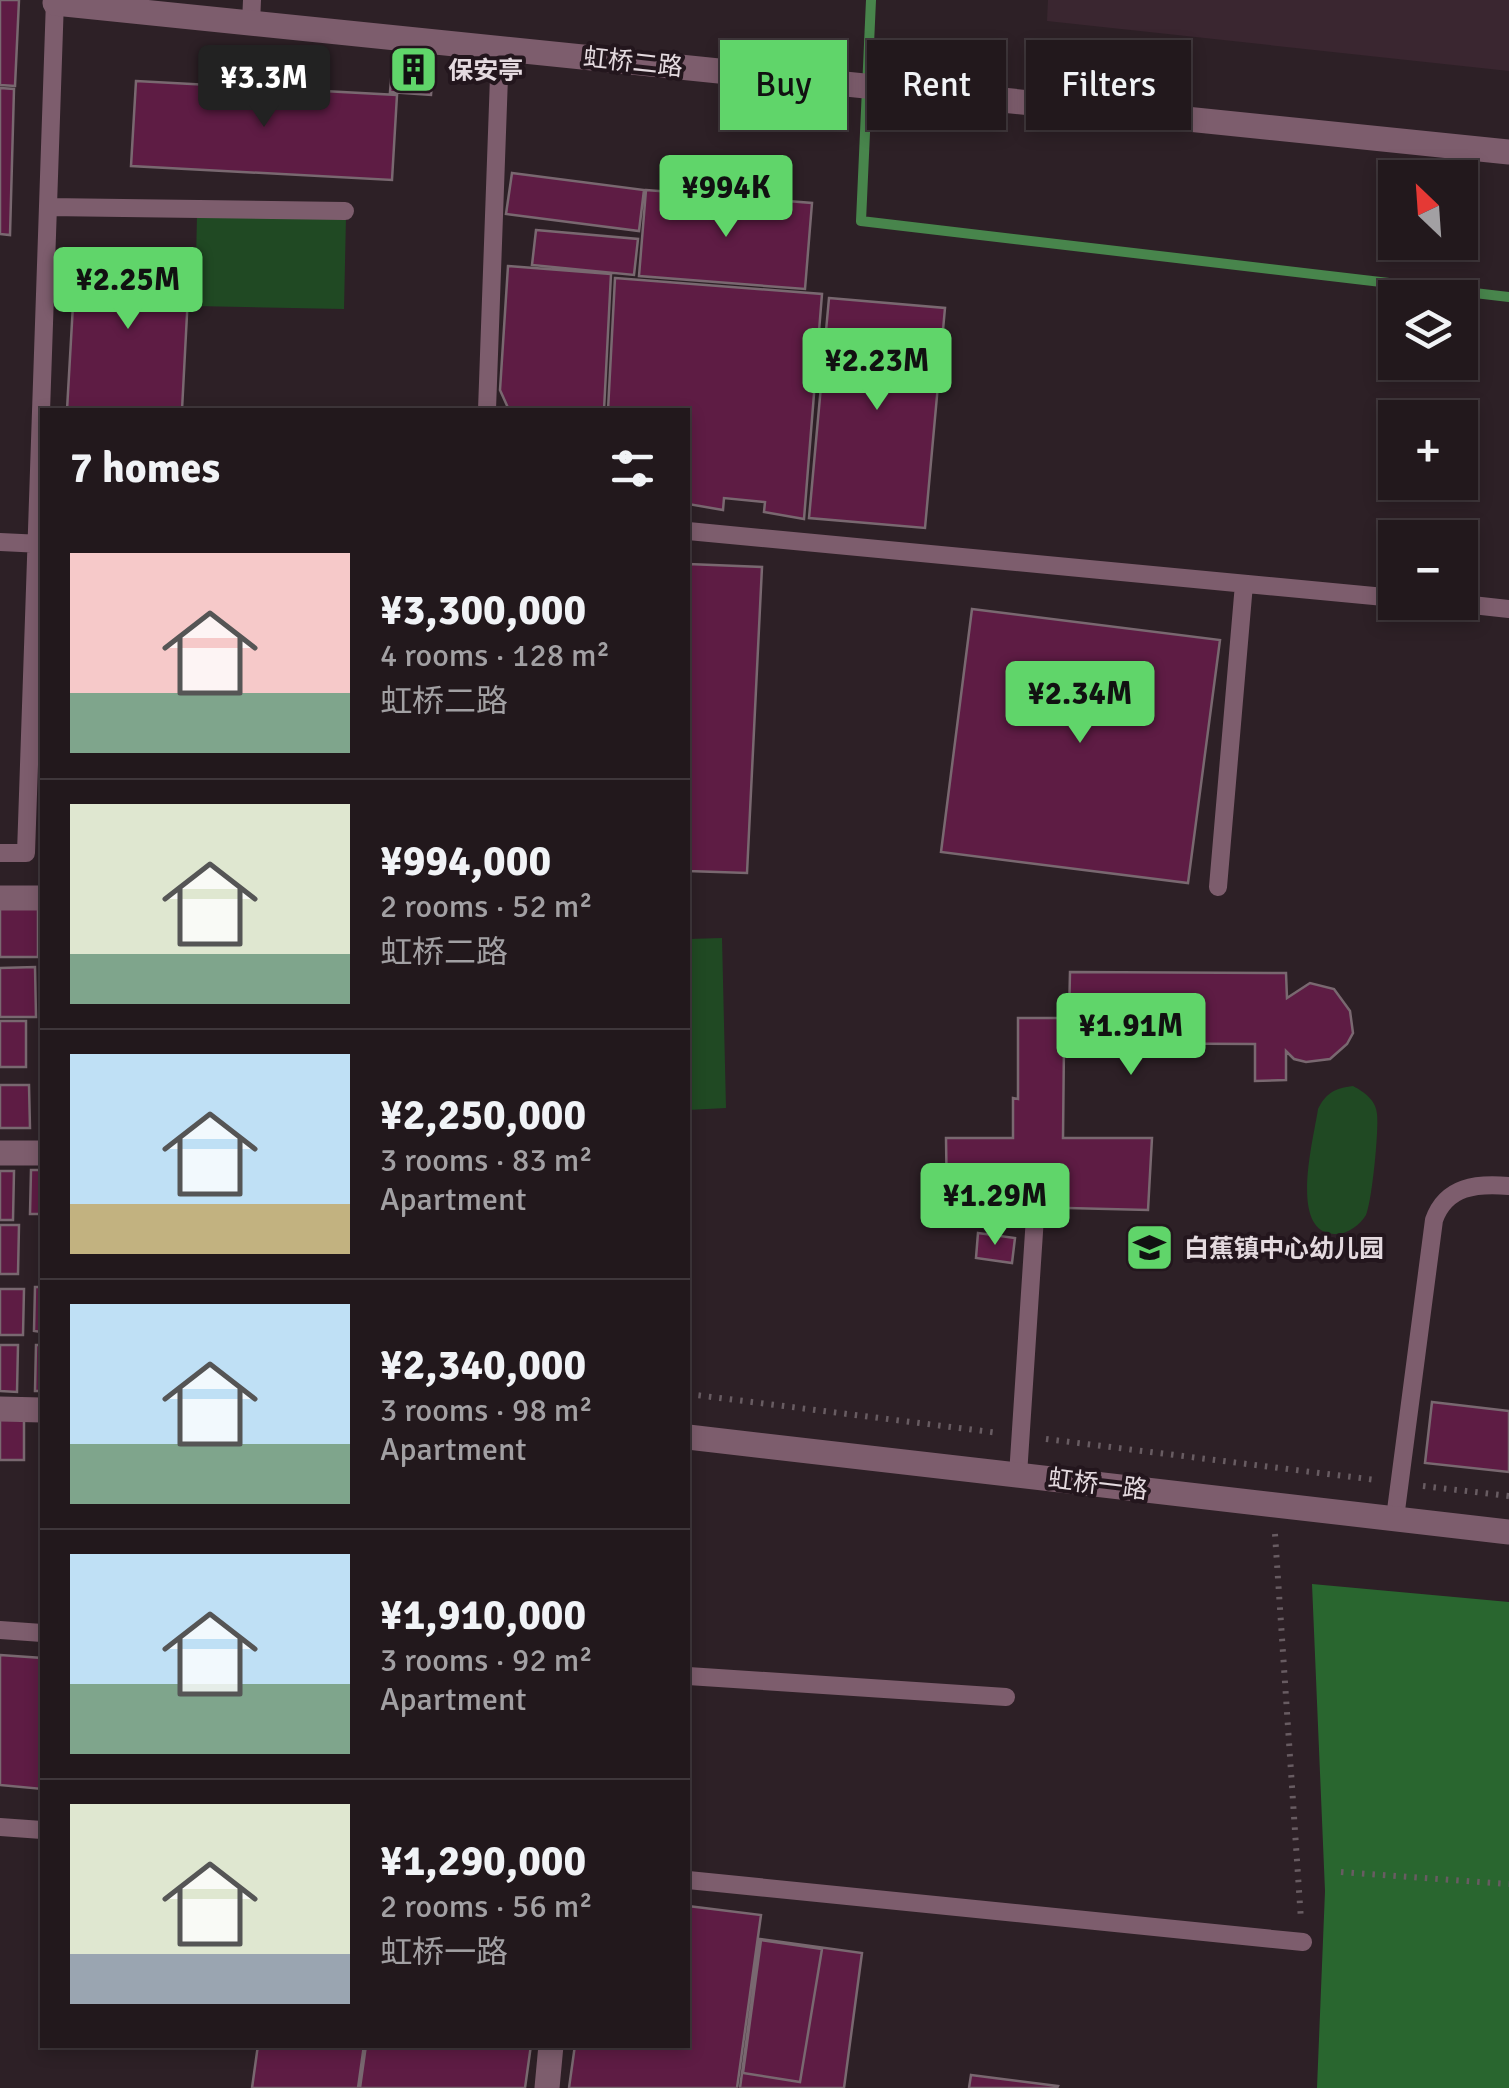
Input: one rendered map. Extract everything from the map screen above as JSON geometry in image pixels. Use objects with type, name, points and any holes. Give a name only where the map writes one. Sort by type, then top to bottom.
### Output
[{"type":"street","name":"虹桥二路","points":[[55,2],[251,12],[500,49],[1509,152]]},
{"type":"street","points":[[0,898],[40,898]]},
{"type":"street","points":[[0,1152],[40,1153]]},
{"type":"street","points":[[0,1409],[40,1410]]},
{"type":"street","name":"虹桥一路","points":[[690,1437],[1509,1532]]},
{"type":"street","points":[[547,2088],[552,2048]]},
{"type":"lane","points":[[43,408],[55,2]]},
{"type":"lane","points":[[487,408],[500,49]]},
{"type":"lane","points":[[48,207],[345,211]]},
{"type":"lane","points":[[690,531],[1378,596]]},
{"type":"lane","points":[[0,542],[40,544],[26,853],[0,853]]},
{"type":"lane","points":[[1218,886],[1244,584]]},
{"type":"lane","points":[[1478,605],[1509,608]]},
{"type":"lane","points":[[1396,1518],[1434,1220],[1443,1203],[1462,1189],[1484,1184],[1509,1186]]},
{"type":"lane","points":[[1018,1475],[1035,1217]]},
{"type":"lane","points":[[0,1630],[40,1633]]},
{"type":"lane","points":[[690,1676],[1006,1696]]},
{"type":"lane","points":[[0,1827],[40,1830]]},
{"type":"lane","points":[[690,1880],[1303,1942]]},
{"type":"path","points":[[690,1394],[1509,1496]]},
{"type":"path","points":[[1274,1504],[1303,1942]]},
{"type":"path","points":[[1341,1872],[1509,1884]]},
{"type":"shaded area","points":[[1048,0],[1509,0],[1509,71],[1047,21]]},
{"type":"green space","points":[[197,215],[346,217],[344,309],[195,306]]},
{"type":"green space","points":[[722,938],[726,1108],[690,1110],[690,939]]},
{"type":"green space","points":[[1353,1086],[1369,1097],[1376,1109],[1373,1181],[1366,1215],[1357,1226],[1334,1234],[1320,1229],[1312,1218],[1307,1182],[1309,1161],[1318,1109],[1332,1092]]},
{"type":"green space","points":[[1312,1584],[1509,1602],[1509,2088],[1317,2088],[1325,1891]]},
{"type":"building","points":[[0,0],[19,0],[15,86],[0,85]]},
{"type":"building","name":"保安亭","points":[[394,44],[435,48],[431,95],[390,92]]},
{"type":"building","points":[[136,81],[397,95],[392,180],[131,166]]},
{"type":"building","points":[[0,88],[14,89],[10,235],[0,234]]},
{"type":"building","points":[[512,173],[644,190],[639,231],[506,214]]},
{"type":"building","points":[[646,190],[812,203],[805,289],[639,276]]},
{"type":"building","points":[[536,230],[638,239],[634,275],[532,265]]},
{"type":"building","points":[[76,252],[190,257],[182,408],[67,408]]},
{"type":"building","points":[[508,266],[611,274],[604,408],[508,408],[500,390]]},
{"type":"building","points":[[615,278],[822,294],[804,519],[764,512],[765,502],[724,498],[723,510],[690,504],[690,408],[608,408]]},
{"type":"building","points":[[829,298],[945,308],[925,528],[809,518]]},
{"type":"building","points":[[690,564],[762,567],[747,873],[690,871]]},
{"type":"building","points":[[972,609],[1220,640],[1188,883],[941,852]]},
{"type":"building","points":[[38,905],[38,957],[0,957],[0,906]]},
{"type":"building","points":[[35,967],[36,1017],[0,1017],[0,968]]},
{"type":"building","points":[[1070,972],[1286,973],[1287,998],[1310,983],[1334,989],[1350,1011],[1353,1033],[1330,1059],[1306,1062],[1294,1059],[1286,1051],[1286,1080],[1255,1081],[1255,1044],[1064,1043],[1063,1138],[1152,1138],[1148,1210],[947,1205],[946,1138],[1013,1138],[1013,1098],[1018,1099],[1018,1018],[1069,1018]]},
{"type":"building","points":[[0,1021],[26,1021],[26,1067],[0,1067]]},
{"type":"building","points":[[0,1085],[29,1085],[30,1128],[0,1128]]},
{"type":"building","points":[[31,1170],[40,1170],[40,1214],[30,1214]]},
{"type":"building","points":[[0,1171],[14,1171],[13,1220],[0,1220]]},
{"type":"building","points":[[0,1225],[19,1225],[18,1274],[0,1274]]},
{"type":"building","points":[[978,1233],[1015,1238],[1012,1263],[976,1258]]},
{"type":"building","points":[[35,1287],[40,1287],[40,1332],[34,1331]]},
{"type":"building","points":[[0,1289],[24,1289],[23,1335],[0,1335]]},
{"type":"building","points":[[0,1345],[18,1345],[17,1392],[0,1391]]},
{"type":"building","points":[[36,1345],[40,1345],[40,1391],[35,1391]]},
{"type":"building","points":[[1432,1402],[1509,1411],[1509,1472],[1425,1463]]},
{"type":"building","points":[[24,1416],[24,1460],[0,1460],[0,1417]]},
{"type":"building","points":[[0,1655],[40,1658],[40,1789],[0,1785]]},
{"type":"building","points":[[690,1906],[761,1915],[737,2088],[569,2088],[575,2048],[690,2048]]},
{"type":"building","points":[[760,1939],[862,1953],[844,2088],[740,2088]]},
{"type":"building","points":[[761,1940],[822,1949],[800,2082],[743,2073]]},
{"type":"building","points":[[258,2048],[364,2048],[358,2088],[252,2088]]},
{"type":"building","points":[[366,2048],[531,2048],[525,2088],[360,2088]]},
{"type":"building","points":[[971,2075],[1058,2086],[969,2088]]},
{"type":"waterway","points":[[871,0],[861,221],[1509,297]]},
{"type":"place","name":"保安亭","points":[[413,70]]},
{"type":"place","name":"白蕉镇中心幼儿园","points":[[1149,1248]]}]
